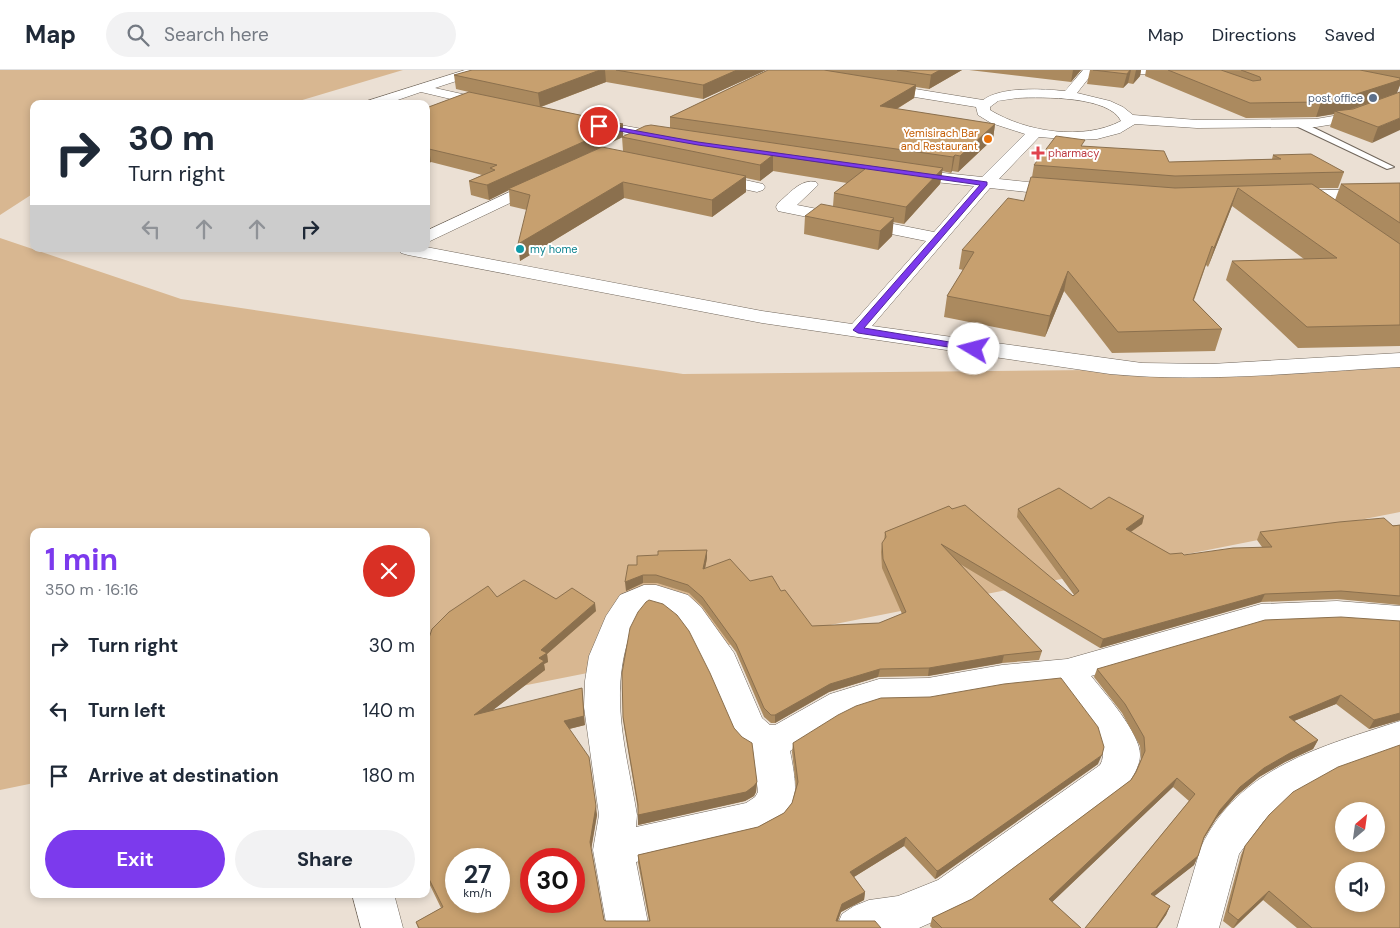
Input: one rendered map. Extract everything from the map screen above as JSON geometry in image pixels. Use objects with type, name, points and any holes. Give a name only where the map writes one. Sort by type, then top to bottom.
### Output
[{"type":"street","points":[[384,100],[477,70]]},
{"type":"street","points":[[1068,96],[1089,70]]},
{"type":"street","points":[[1138,70],[1162,72],[1184,70]]},
{"type":"street","points":[[868,85],[985,104]]},
{"type":"street","points":[[420,88],[504,107]]},
{"type":"street","points":[[1018,94],[1068,96],[1109,105],[1123,112],[1128,119],[1128,123],[1121,129],[1101,134],[1065,135],[1010,127],[992,120],[983,112],[983,106],[994,98],[1018,94]]},
{"type":"street","points":[[1128,119],[1197,124],[1297,123],[1342,119],[1400,98]]},
{"type":"street","points":[[575,121],[680,140]]},
{"type":"street","points":[[621,146],[672,121]]},
{"type":"street","points":[[858,330],[985,184],[1035,132]]},
{"type":"street","points":[[887,171],[985,184],[1084,193]]},
{"type":"street","points":[[699,175],[757,187]]},
{"type":"street","points":[[430,236],[555,176]]},
{"type":"street","points":[[810,185],[784,207],[938,238]]},
{"type":"street","points":[[1274,197],[1400,193]]},
{"type":"street","points":[[1311,196],[1337,214]]},
{"type":"street","points":[[424,252],[762,317],[956,346],[1142,370],[1211,371],[1400,360]]},
{"type":"street","points":[[628,928],[613,850],[618,815],[601,707],[602,681],[606,656],[617,624],[631,603],[644,596],[656,596],[677,603],[690,614],[717,654],[748,726],[756,735],[770,740],[782,739],[824,712],[842,703],[879,692],[928,692],[1002,678],[1067,671],[1261,614],[1337,612],[1400,617]]},
{"type":"street","points":[[858,928],[869,920],[900,922],[953,893],[1113,776],[1121,765],[1122,752],[1118,738],[1067,671]]},
{"type":"street","points":[[1198,928],[1221,847],[1249,810],[1274,788],[1319,763],[1400,735]]},
{"type":"street","points":[[613,850],[735,823],[757,817],[769,809],[775,802],[777,792],[770,740]]},
{"type":"street","points":[[374,898],[382,928]]},
{"type":"lane","points":[[1297,123],[1390,167]]},
{"type":"shaded area","points":[[0,70],[403,70],[302,100],[30,100],[30,196],[0,215]]},
{"type":"shaded area","points":[[0,238],[30,248],[30,252],[42,252],[181,299],[683,374],[1400,367],[1400,512],[430,704],[430,528],[30,528],[30,784],[0,790]]},
{"type":"building","points":[[472,70],[600,70],[538,93],[454,75]]},
{"type":"building","points":[[616,70],[737,70],[703,85]]},
{"type":"building","points":[[768,70],[824,70],[916,85],[880,106],[995,124],[960,156],[955,155],[953,157],[670,117]]},
{"type":"building","points":[[897,70],[940,70],[931,75]]},
{"type":"building","points":[[1093,70],[1130,70],[1127,74]]},
{"type":"building","points":[[1168,70],[1221,70],[1253,81],[1261,80],[1260,77],[1241,70],[1360,70],[1400,78],[1400,80],[1344,98],[1321,102],[1250,103]]},
{"type":"building","points":[[469,92],[623,124],[487,185],[469,181],[495,170],[490,168],[497,165],[430,149],[430,107]]},
{"type":"building","points":[[1400,92],[1400,118],[1378,127],[1335,111],[1353,109]]},
{"type":"building","points":[[651,125],[943,168],[906,207],[834,193],[865,169],[773,155],[760,165],[622,137]]},
{"type":"building","points":[[1056,136],[1085,140],[1081,146],[1164,151],[1169,162],[1281,159],[1273,155],[1311,154],[1344,172],[1175,176],[1034,165]]},
{"type":"building","points":[[602,147],[746,176],[712,200],[623,182],[518,244],[530,195],[508,189]]},
{"type":"building","points":[[1031,177],[1175,188],[1312,184],[1400,244],[1400,325],[1307,327],[1232,261],[1337,258],[1238,188],[1214,248],[1212,246],[1193,300],[1222,329],[1118,332],[1068,271],[1050,316],[947,296],[974,252],[962,250],[1008,198],[1024,201]]},
{"type":"building","points":[[1400,183],[1400,223],[1341,184]]},
{"type":"building","points":[[821,204],[894,218],[880,231],[805,216]]},
{"type":"building","points":[[1059,488],[1091,509],[1109,497],[1144,516],[1126,529],[1170,554],[1182,553],[1184,555],[1233,548],[1272,547],[1260,532],[1384,518],[1393,526],[1400,525],[1400,596],[1341,591],[1265,594],[1103,639],[941,544],[1042,651],[1004,655],[929,668],[880,669],[830,684],[775,715],[771,715],[764,708],[736,644],[702,597],[688,585],[656,575],[643,575],[625,582],[628,565],[637,565],[637,556],[658,555],[658,551],[707,550],[703,569],[730,559],[750,581],[772,576],[781,591],[785,590],[812,626],[879,623],[906,612],[883,559],[882,543],[886,537],[885,532],[949,506],[952,509],[965,505],[1073,596],[1079,591],[1018,509]]},
{"type":"building","points":[[524,580],[556,599],[572,588],[595,603],[541,650],[547,653],[539,658],[544,661],[474,715],[582,688],[584,716],[564,721],[589,757],[596,806],[590,842],[604,920],[606,921],[650,921],[638,855],[758,827],[784,813],[792,803],[798,782],[793,743],[856,706],[881,698],[930,697],[1004,684],[1061,678],[1098,727],[1104,747],[1102,755],[937,871],[906,837],[850,872],[865,892],[842,904],[836,921],[875,921],[881,928],[419,928],[416,922],[443,907],[430,881],[430,635],[432,629],[449,612],[488,586],[497,597]]},
{"type":"building","points":[[649,600],[663,604],[677,615],[689,631],[734,728],[742,737],[752,743],[757,782],[746,792],[638,815],[638,805],[623,717],[622,673],[630,628],[638,612]]},
{"type":"building","points":[[1341,617],[1400,621],[1400,713],[1374,720],[1341,695],[1289,717],[1318,740],[1264,768],[1240,787],[1220,810],[1204,837],[1198,856],[1151,894],[1170,906],[1156,928],[1085,928],[1195,794],[1177,778],[1049,899],[1081,928],[942,928],[932,918],[972,899],[1131,780],[1145,751],[1144,737],[1125,704],[1097,669],[1265,620]]},
{"type":"building","points":[[1400,745],[1400,928],[1312,928],[1269,891],[1238,920],[1228,912],[1245,846],[1269,815],[1293,792],[1338,767]]},
{"type":"place","name":"post office","points":[[1373,98]]},
{"type":"place","name":"Yemisirach Bar and Restaurant","points":[[988,139]]},
{"type":"place","name":"pharmacy","points":[[1038,153]]},
{"type":"place","name":"my home","points":[[520,249]]},
{"type":"route","points":[[599,126],[698,143],[985,184],[858,330],[974,349]]}]
